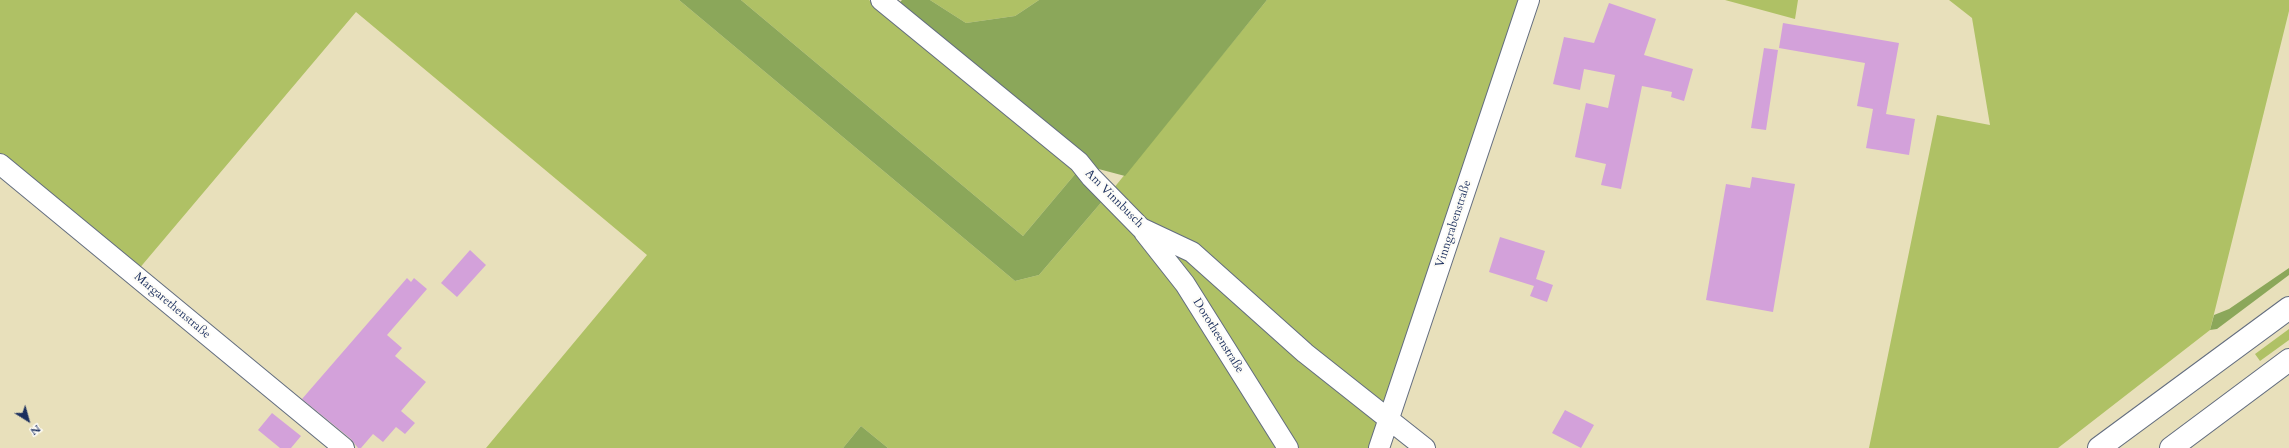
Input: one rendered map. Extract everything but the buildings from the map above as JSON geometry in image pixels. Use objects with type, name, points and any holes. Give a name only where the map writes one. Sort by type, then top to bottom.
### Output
[{"type":"highway","points":[[2099,448],[2289,308]]},
{"type":"highway","points":[[2171,448],[2289,360]]},
{"type":"street","name":"Am Vinnbusch","points":[[881,0],[1079,162],[1091,177],[1141,228],[1192,252],[1305,353],[1389,420]]},
{"type":"street","name":"Vinngrabenstraße","points":[[1379,448],[1529,0]]},
{"type":"street","name":"Margarethenstraße","points":[[0,164],[344,448]]},
{"type":"street","name":"Dorotheenstraße","points":[[1141,228],[1185,284],[1288,448]]},
{"type":"street","points":[[1389,420],[1425,448]]},
{"type":"green space","points":[[0,0],[679,0],[1015,281],[1039,275],[1105,198],[1182,287],[1282,448],[888,448],[861,426],[843,448],[486,448],[647,255],[356,12],[138,270],[0,157]]},
{"type":"green space","points":[[679,0],[741,0],[1023,236],[1076,173],[1105,198],[1039,275],[1015,281]]},
{"type":"green space","points":[[741,0],[869,0],[1076,173],[1023,236]]},
{"type":"green space","points":[[902,0],[930,0],[966,23],[1015,16],[1039,0],[1267,0],[1125,176],[1091,167],[897,5]]},
{"type":"green space","points":[[930,0],[1039,0],[1015,16],[966,23]]},
{"type":"green space","points":[[1267,0],[1522,0],[1373,448],[1295,448],[1113,189]]},
{"type":"green space","points":[[1725,0],[1798,0],[1795,19]]},
{"type":"green space","points":[[1949,0],[2289,0],[2289,11],[2210,330],[2058,448],[1869,448],[1937,115],[1990,125],[1972,18]]},
{"type":"green space","points":[[2289,268],[2289,275],[2217,329],[2210,330],[2214,315],[2229,309]]},
{"type":"green space","points":[[2289,329],[2289,340],[2260,361],[2255,354]]},
{"type":"green space","points":[[861,426],[888,448],[843,448]]}]
